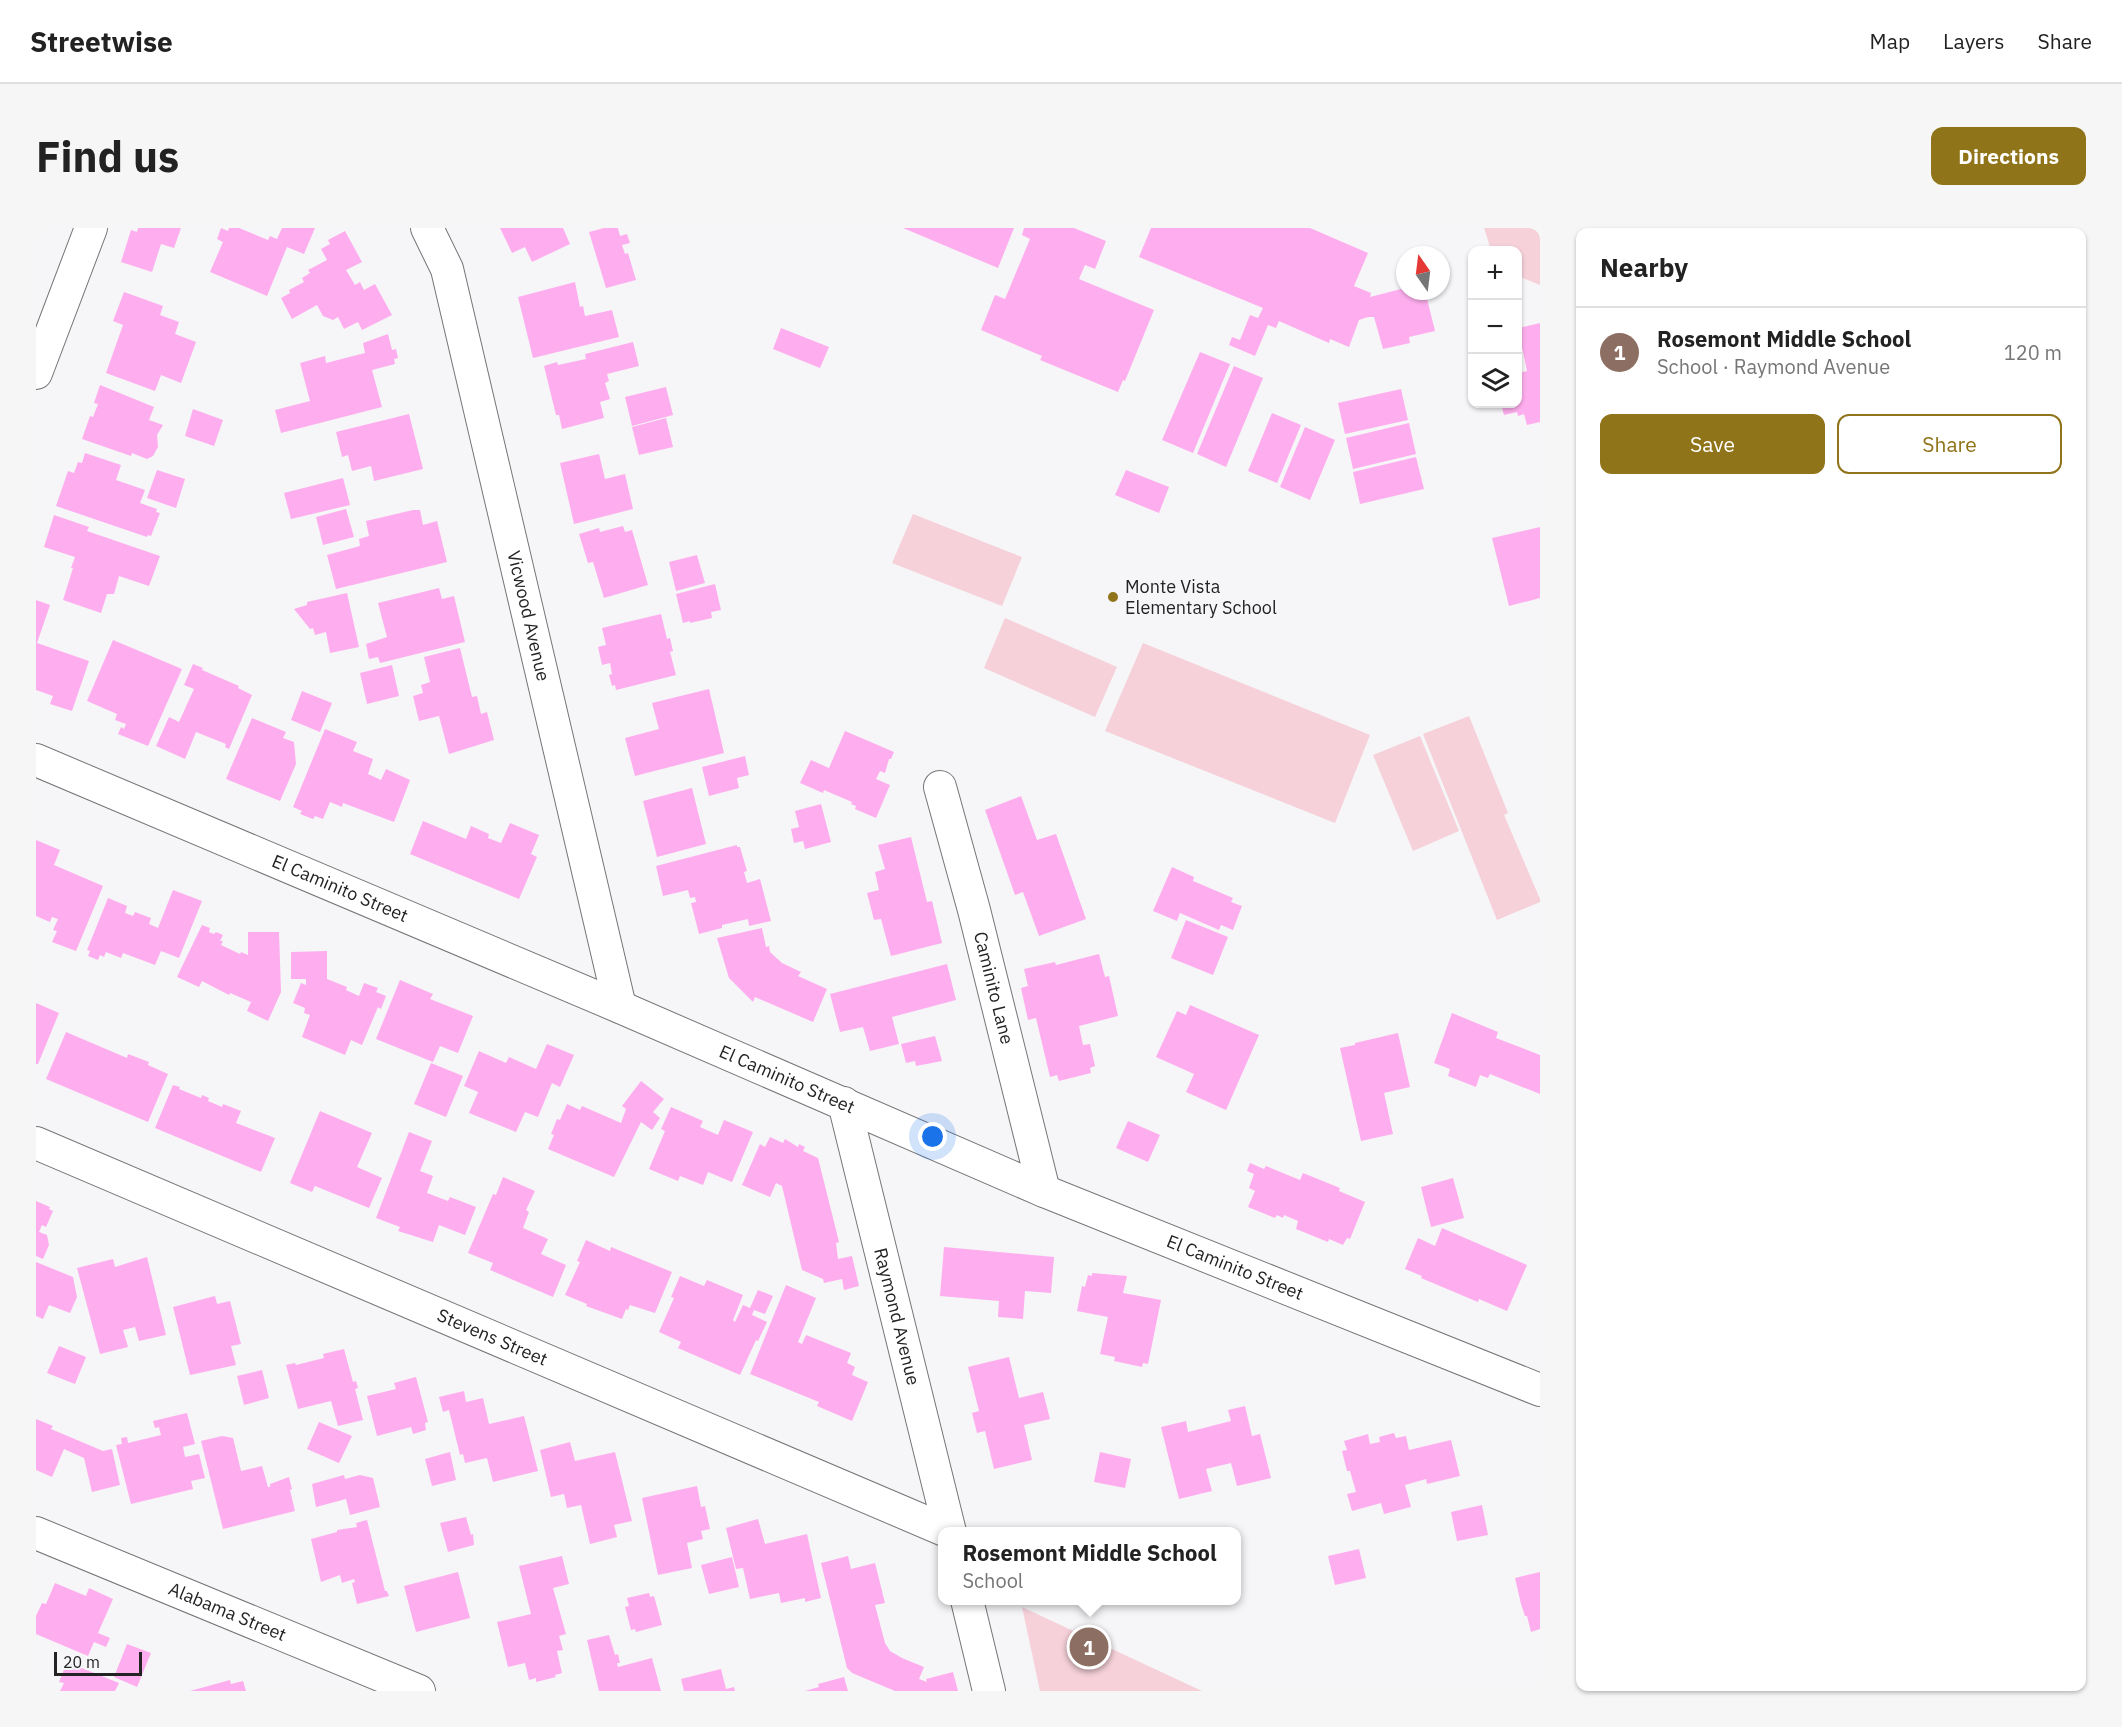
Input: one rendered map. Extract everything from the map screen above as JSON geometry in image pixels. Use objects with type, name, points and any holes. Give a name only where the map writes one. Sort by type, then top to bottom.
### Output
[{"type":"street","points":[[36,373],[91,228]]},
{"type":"street","name":"Vicwood Avenue","points":[[427,228],[447,269],[620,1007]]},
{"type":"street","name":"El Caminito Street","points":[[36,760],[620,1007],[1044,1191],[1540,1390]]},
{"type":"street","name":"Caminito Lane","points":[[940,787],[974,910],[1044,1191]]},
{"type":"street","name":"Raymond Avenue","points":[[843,1103],[949,1527]]},
{"type":"street","name":"Stevens Street","points":[[36,1143],[938,1527]]},
{"type":"street","name":"Alabama Street","points":[[36,1533],[419,1691]]},
{"type":"street","points":[[968,1605],[989,1691]]},
{"type":"shaded area","points":[[1484,228],[1540,228],[1540,285],[1522,278],[1522,246],[1490,246]]},
{"type":"shaded area","points":[[913,514],[1022,557],[1002,606],[892,563]]},
{"type":"shaded area","points":[[1005,618],[1117,667],[1095,717],[984,668]]},
{"type":"shaded area","points":[[1143,643],[1370,735],[1335,823],[1105,731]]},
{"type":"shaded area","points":[[1469,716],[1508,813],[1504,815],[1540,899],[1540,902],[1497,920],[1423,734]]},
{"type":"shaded area","points":[[1420,736],[1459,831],[1413,851],[1373,755]]},
{"type":"shaded area","points":[[1022,1607],[1202,1691],[1040,1691]]},
{"type":"building","points":[[138,228],[181,228],[174,248],[161,244],[152,272],[121,262],[131,230],[137,232]]},
{"type":"building","points":[[221,228],[228,231],[229,228],[239,228],[268,240],[270,236],[277,239],[282,228],[315,228],[304,254],[287,247],[267,296],[210,272],[223,242],[217,239]]},
{"type":"building","points":[[500,228],[563,228],[570,244],[532,262],[525,247],[512,253]]},
{"type":"building","points":[[604,228],[618,228],[620,236],[627,234],[630,243],[622,245],[625,254],[628,253],[636,280],[606,288],[589,232]]},
{"type":"building","points":[[903,228],[1014,228],[998,268]]},
{"type":"building","points":[[1024,228],[1074,228],[1106,241],[1095,269],[1085,265],[1079,279],[1154,310],[1125,381],[1123,380],[1118,392],[1040,360],[1042,356],[981,330],[995,295],[1005,299],[1030,239],[1022,235]]},
{"type":"building","points":[[1151,228],[1310,228],[1368,253],[1354,286],[1371,293],[1370,297],[1396,290],[1396,300],[1427,300],[1435,331],[1409,337],[1410,343],[1383,349],[1374,317],[1368,317],[1359,320],[1349,347],[1330,339],[1329,343],[1279,321],[1276,328],[1268,325],[1255,356],[1229,345],[1232,337],[1240,340],[1250,315],[1258,318],[1263,308],[1139,257]]},
{"type":"building","points":[[345,231],[362,262],[346,270],[355,285],[360,282],[364,290],[375,284],[392,315],[362,330],[358,322],[344,329],[338,317],[333,320],[323,316],[317,305],[292,319],[281,298],[290,293],[289,290],[304,282],[302,278],[310,273],[308,270],[327,260],[321,249],[330,244],[328,240]]},
{"type":"building","points":[[575,282],[580,307],[583,306],[585,316],[612,310],[619,337],[533,358],[518,297]]},
{"type":"building","points":[[124,292],[163,306],[160,315],[179,322],[175,334],[196,342],[181,383],[161,375],[155,391],[106,373],[123,325],[113,321]]},
{"type":"building","points":[[1540,323],[1540,422],[1527,425],[1524,414],[1518,416],[1517,412],[1504,415],[1502,408],[1522,408],[1522,372],[1527,371],[1522,347],[1522,327]]},
{"type":"building","points":[[781,328],[829,347],[820,368],[773,349]]},
{"type":"building","points":[[388,334],[392,350],[396,349],[398,358],[394,359],[395,364],[372,370],[382,407],[281,433],[275,410],[310,401],[300,363],[325,356],[326,363],[365,353],[363,343]]},
{"type":"building","points":[[633,342],[639,366],[607,374],[609,381],[605,383],[610,399],[600,402],[604,418],[562,429],[559,415],[556,415],[544,366],[557,362],[558,365],[586,359],[585,354]]},
{"type":"building","points":[[1200,352],[1230,364],[1193,453],[1162,440]]},
{"type":"building","points":[[1234,366],[1263,378],[1226,467],[1197,454]]},
{"type":"building","points":[[100,385],[154,407],[149,420],[163,425],[157,435],[158,447],[153,456],[147,459],[132,453],[131,456],[82,439],[90,416],[93,417],[98,404],[94,403]]},
{"type":"building","points":[[666,387],[673,415],[632,426],[625,397]]},
{"type":"building","points":[[1401,389],[1408,420],[1345,434],[1338,403]]},
{"type":"building","points":[[193,409],[223,420],[214,446],[185,436]]},
{"type":"building","points":[[1272,413],[1301,425],[1277,483],[1248,471]]},
{"type":"building","points":[[409,414],[423,469],[374,481],[371,466],[352,471],[348,455],[342,457],[336,432]]},
{"type":"building","points":[[666,418],[673,447],[639,455],[632,427]]},
{"type":"building","points":[[1409,423],[1416,454],[1353,469],[1346,438]]},
{"type":"building","points":[[1305,427],[1335,440],[1310,500],[1280,487]]},
{"type":"building","points":[[85,453],[121,465],[116,480],[145,490],[140,503],[157,509],[156,512],[160,513],[151,536],[147,537],[56,506],[68,471],[74,473],[78,462],[82,463]]},
{"type":"building","points":[[599,454],[605,479],[625,474],[633,509],[574,524],[560,463]]},
{"type":"building","points":[[1416,457],[1424,489],[1360,504],[1353,472]]},
{"type":"building","points":[[157,470],[185,479],[176,508],[147,498]]},
{"type":"building","points":[[1126,470],[1169,487],[1159,513],[1115,495]]},
{"type":"building","points":[[343,478],[350,505],[291,519],[284,493]]},
{"type":"building","points":[[346,509],[354,537],[323,545],[316,517]]},
{"type":"building","points":[[420,510],[423,525],[437,521],[447,562],[336,589],[327,555],[360,546],[359,539],[369,536],[366,521]]},
{"type":"building","points":[[54,515],[89,527],[87,531],[160,556],[149,586],[119,576],[114,594],[107,594],[101,613],[63,600],[75,557],[44,547]]},
{"type":"building","points":[[623,526],[625,532],[632,530],[648,585],[604,598],[593,562],[588,563],[579,534],[599,528],[600,532]]},
{"type":"building","points":[[1540,527],[1540,598],[1509,606],[1492,538]]},
{"type":"building","points":[[697,555],[705,583],[676,591],[669,562]]},
{"type":"building","points":[[715,584],[721,610],[711,612],[712,618],[683,623],[676,594]]},
{"type":"building","points":[[439,588],[442,599],[454,596],[465,642],[380,663],[378,657],[369,659],[366,644],[387,637],[378,603]]},
{"type":"building","points":[[347,593],[359,647],[330,653],[326,632],[315,635],[313,628],[310,629],[294,609],[307,605],[307,602]]},
{"type":"building","points":[[36,600],[50,605],[37,643],[89,661],[72,711],[50,704],[53,696],[36,690]]},
{"type":"building","points":[[661,614],[667,639],[670,638],[673,651],[670,652],[676,675],[616,690],[615,685],[612,686],[609,675],[612,674],[610,663],[602,665],[598,647],[606,645],[602,628]]},
{"type":"building","points":[[113,640],[182,669],[148,746],[118,734],[121,727],[124,729],[126,724],[115,720],[117,714],[87,701]]},
{"type":"building","points":[[460,648],[472,697],[477,696],[481,714],[487,712],[494,740],[449,754],[439,716],[419,721],[413,696],[423,693],[421,685],[430,682],[424,657]]},
{"type":"building","points":[[193,664],[239,686],[238,688],[252,695],[229,749],[225,747],[226,744],[196,732],[185,759],[156,746],[169,717],[179,722],[194,689],[184,685]]},
{"type":"building","points":[[392,665],[399,696],[367,704],[360,673]]},
{"type":"building","points":[[709,689],[724,753],[635,776],[625,738],[659,729],[652,703]]},
{"type":"building","points":[[302,691],[332,703],[320,732],[291,720]]},
{"type":"building","points":[[252,718],[286,732],[283,738],[294,742],[296,764],[280,801],[226,779]]},
{"type":"building","points":[[325,729],[357,742],[353,751],[373,759],[368,774],[381,780],[386,769],[410,780],[394,822],[343,803],[342,807],[330,802],[323,819],[315,816],[313,819],[300,814],[302,811],[293,807]]},
{"type":"building","points":[[845,731],[894,752],[889,759],[885,773],[880,771],[876,779],[890,785],[876,818],[855,809],[856,806],[851,804],[852,802],[800,783],[811,760],[829,768]]},
{"type":"building","points":[[745,756],[749,775],[737,778],[739,788],[709,796],[702,767]]},
{"type":"building","points":[[692,788],[706,844],[657,857],[643,801]]},
{"type":"building","points":[[1021,796],[1037,840],[1056,834],[1086,919],[1039,936],[1023,892],[1015,895],[985,810]]},
{"type":"building","points":[[821,804],[831,842],[805,849],[803,841],[794,843],[791,829],[799,827],[795,811]]},
{"type":"building","points":[[423,821],[466,839],[471,826],[489,834],[488,838],[501,843],[510,823],[539,835],[531,854],[537,857],[519,899],[410,854]]},
{"type":"building","points":[[911,837],[927,902],[932,901],[942,943],[891,956],[881,919],[874,920],[867,893],[879,890],[875,872],[885,869],[878,845]]},
{"type":"building","points":[[36,840],[60,850],[54,865],[103,886],[76,951],[52,942],[57,931],[53,930],[58,919],[52,917],[50,922],[36,916]]},
{"type":"building","points":[[737,845],[740,847],[747,871],[744,872],[747,883],[760,879],[771,921],[749,926],[748,919],[722,925],[722,928],[699,934],[691,903],[696,902],[695,897],[690,898],[688,890],[663,896],[656,866]]},
{"type":"building","points":[[1172,867],[1194,877],[1193,881],[1233,898],[1231,902],[1242,906],[1233,930],[1221,925],[1219,930],[1180,913],[1177,921],[1153,911]]},
{"type":"building","points":[[173,890],[202,901],[179,958],[161,951],[155,965],[123,953],[121,958],[106,952],[104,957],[100,955],[98,960],[88,956],[90,951],[87,950],[108,898],[127,906],[125,913],[133,916],[135,912],[151,918],[149,924],[158,928]]},
{"type":"building","points":[[1186,920],[1228,937],[1213,975],[1171,958]]},
{"type":"building","points":[[202,925],[210,928],[209,932],[223,935],[221,945],[240,954],[241,952],[248,955],[248,932],[279,932],[281,992],[268,1021],[247,1011],[251,1002],[230,993],[229,995],[202,981],[199,987],[177,977]]},
{"type":"building","points":[[762,928],[766,947],[769,946],[770,952],[782,963],[801,972],[798,976],[827,989],[813,1022],[755,997],[753,1002],[729,978],[717,938]]},
{"type":"building","points":[[327,951],[327,979],[347,987],[346,990],[359,996],[364,983],[378,988],[376,992],[386,996],[381,1009],[378,1007],[362,1045],[351,1040],[345,1055],[302,1037],[310,1015],[304,1013],[305,1008],[293,1003],[301,983],[306,985],[306,979],[291,979],[291,952]]},
{"type":"building","points":[[1099,954],[1105,977],[1109,976],[1118,1016],[1079,1026],[1083,1045],[1090,1044],[1095,1066],[1090,1068],[1091,1073],[1059,1081],[1057,1075],[1050,1077],[1036,1018],[1028,1020],[1021,988],[1028,986],[1024,969],[1055,962],[1056,965]]},
{"type":"building","points":[[947,964],[956,1000],[892,1017],[899,1044],[870,1051],[863,1027],[840,1032],[830,994]]},
{"type":"building","points":[[400,980],[433,994],[430,999],[473,1016],[458,1053],[440,1046],[433,1062],[376,1039]]},
{"type":"building","points":[[36,1003],[59,1013],[38,1064],[36,1064]]},
{"type":"building","points":[[1190,1005],[1259,1035],[1226,1110],[1186,1092],[1194,1074],[1156,1057],[1177,1011],[1186,1015]]},
{"type":"building","points":[[1452,1013],[1498,1032],[1496,1038],[1540,1055],[1540,1094],[1490,1074],[1488,1078],[1480,1075],[1476,1087],[1448,1076],[1450,1069],[1434,1063]]},
{"type":"building","points":[[66,1032],[127,1058],[128,1054],[149,1062],[148,1065],[168,1074],[148,1122],[46,1079]]},
{"type":"building","points":[[1398,1033],[1410,1087],[1384,1093],[1393,1134],[1361,1141],[1340,1048]]},
{"type":"building","points":[[935,1036],[942,1061],[916,1066],[915,1061],[906,1063],[901,1044]]},
{"type":"building","points":[[547,1044],[574,1055],[560,1087],[552,1083],[538,1117],[525,1112],[516,1132],[469,1113],[478,1092],[464,1086],[479,1051],[506,1063],[509,1057],[536,1069]]},
{"type":"building","points":[[431,1063],[463,1076],[446,1117],[414,1104]]},
{"type":"building","points":[[641,1081],[664,1099],[653,1112],[660,1118],[652,1130],[641,1122],[614,1177],[548,1149],[557,1119],[560,1120],[567,1104],[580,1110],[582,1106],[621,1123],[626,1109],[622,1106]]},
{"type":"building","points":[[173,1085],[201,1098],[202,1095],[209,1098],[208,1101],[222,1107],[223,1104],[241,1111],[236,1123],[275,1138],[261,1172],[155,1128]]},
{"type":"building","points":[[671,1107],[703,1121],[700,1127],[718,1135],[724,1120],[753,1132],[732,1182],[708,1172],[703,1185],[680,1176],[678,1181],[649,1169],[665,1131],[661,1129]]},
{"type":"building","points":[[320,1111],[372,1133],[357,1167],[382,1178],[369,1208],[315,1186],[312,1192],[290,1183]]},
{"type":"building","points":[[1128,1121],[1160,1135],[1148,1162],[1116,1148]]},
{"type":"building","points":[[409,1132],[432,1141],[420,1171],[433,1176],[427,1193],[448,1201],[450,1197],[476,1207],[465,1235],[439,1225],[433,1242],[398,1231],[400,1227],[376,1218]]},
{"type":"building","points":[[770,1137],[783,1143],[785,1139],[798,1147],[799,1144],[805,1147],[803,1151],[818,1158],[839,1242],[836,1243],[838,1259],[852,1256],[859,1286],[844,1290],[842,1279],[824,1283],[823,1279],[802,1270],[782,1186],[776,1183],[770,1197],[742,1185],[760,1144],[765,1147]]},
{"type":"building","points":[[1250,1163],[1264,1169],[1266,1166],[1300,1180],[1303,1173],[1340,1188],[1339,1191],[1365,1202],[1350,1239],[1347,1238],[1343,1245],[1329,1239],[1328,1242],[1296,1229],[1298,1221],[1284,1215],[1283,1218],[1277,1215],[1275,1218],[1248,1207],[1255,1191],[1249,1188],[1254,1174],[1247,1171]]},
{"type":"building","points":[[503,1177],[535,1191],[526,1210],[529,1212],[523,1228],[548,1239],[541,1254],[566,1265],[553,1297],[490,1270],[493,1263],[468,1253],[493,1194],[496,1195]]},
{"type":"building","points":[[1453,1178],[1464,1218],[1431,1227],[1421,1187]]},
{"type":"building","points":[[36,1201],[50,1207],[49,1209],[53,1211],[46,1227],[42,1225],[39,1232],[47,1235],[49,1245],[43,1259],[36,1256]]},
{"type":"building","points":[[1442,1228],[1527,1265],[1507,1311],[1479,1299],[1478,1302],[1405,1269],[1418,1238],[1435,1246]]},
{"type":"building","points":[[586,1240],[610,1251],[611,1247],[672,1272],[655,1313],[630,1305],[622,1319],[586,1306],[587,1304],[565,1295],[580,1262],[577,1261]]},
{"type":"building","points":[[944,1247],[1054,1257],[1051,1293],[1025,1291],[1023,1319],[998,1317],[999,1301],[940,1296]]},
{"type":"building","points":[[147,1257],[166,1335],[139,1341],[135,1327],[123,1330],[128,1347],[100,1354],[77,1268],[113,1259],[115,1267]]},
{"type":"building","points":[[36,1262],[73,1277],[77,1297],[70,1313],[49,1305],[43,1319],[36,1316]]},
{"type":"building","points":[[1092,1273],[1127,1276],[1123,1293],[1161,1300],[1148,1364],[1143,1363],[1142,1367],[1114,1361],[1115,1357],[1100,1354],[1108,1317],[1077,1311],[1082,1286],[1085,1287],[1088,1275],[1092,1276]]},
{"type":"building","points":[[680,1276],[704,1286],[707,1280],[743,1295],[733,1320],[735,1322],[743,1305],[750,1308],[758,1290],[773,1296],[765,1314],[754,1310],[752,1315],[767,1322],[740,1375],[678,1348],[681,1342],[659,1332],[674,1298],[671,1297]]},
{"type":"building","points":[[786,1285],[816,1298],[798,1342],[802,1344],[806,1335],[851,1353],[847,1363],[855,1367],[852,1375],[868,1382],[852,1421],[817,1406],[819,1402],[750,1374]]},
{"type":"building","points":[[215,1296],[217,1304],[230,1301],[241,1344],[231,1346],[236,1365],[190,1375],[173,1307]]},
{"type":"building","points":[[59,1346],[86,1357],[75,1384],[47,1373]]},
{"type":"building","points":[[344,1349],[353,1382],[356,1381],[358,1388],[355,1389],[363,1420],[338,1426],[331,1401],[298,1409],[286,1365],[295,1363],[296,1365],[324,1358],[323,1354]]},
{"type":"building","points":[[1009,1357],[1019,1398],[1043,1392],[1050,1419],[1024,1425],[1032,1460],[994,1469],[985,1431],[977,1433],[972,1413],[979,1411],[968,1367]]},
{"type":"building","points":[[262,1370],[269,1398],[244,1405],[237,1376]]},
{"type":"building","points":[[416,1377],[428,1422],[425,1423],[426,1430],[413,1434],[411,1427],[377,1436],[367,1396],[396,1389],[394,1383]]},
{"type":"building","points":[[464,1391],[466,1402],[483,1398],[489,1424],[524,1416],[538,1471],[493,1482],[487,1458],[465,1463],[463,1454],[460,1455],[449,1410],[443,1412],[439,1397]]},
{"type":"building","points":[[1245,1406],[1252,1436],[1260,1434],[1271,1478],[1237,1486],[1231,1463],[1206,1469],[1212,1491],[1179,1499],[1161,1427],[1186,1421],[1188,1432],[1231,1421],[1228,1410]]},
{"type":"building","points":[[187,1413],[195,1444],[183,1447],[185,1457],[199,1454],[205,1478],[191,1481],[193,1489],[131,1504],[116,1445],[122,1444],[121,1438],[127,1437],[128,1443],[161,1435],[159,1427],[155,1428],[153,1421]]},
{"type":"building","points":[[36,1419],[53,1426],[51,1429],[103,1451],[112,1449],[120,1485],[92,1492],[84,1458],[64,1449],[52,1477],[36,1470]]},
{"type":"building","points":[[319,1422],[352,1436],[339,1463],[307,1449]]},
{"type":"building","points":[[1394,1433],[1396,1438],[1406,1436],[1409,1450],[1451,1440],[1460,1476],[1427,1484],[1426,1479],[1405,1485],[1411,1507],[1384,1514],[1381,1503],[1352,1511],[1347,1494],[1356,1492],[1342,1451],[1347,1450],[1344,1441],[1368,1434],[1370,1444],[1380,1442],[1379,1437]]},
{"type":"building","points":[[222,1436],[233,1438],[241,1471],[262,1466],[268,1487],[270,1484],[289,1477],[295,1511],[223,1529],[201,1441]]},
{"type":"building","points":[[570,1442],[575,1461],[615,1452],[632,1521],[614,1525],[617,1537],[590,1544],[581,1505],[567,1508],[564,1494],[551,1497],[540,1450]]},
{"type":"building","points":[[450,1452],[456,1480],[432,1486],[425,1459]]},
{"type":"building","points":[[1100,1452],[1131,1459],[1125,1488],[1094,1482]]},
{"type":"building","points":[[344,1475],[345,1479],[360,1475],[373,1478],[380,1507],[350,1515],[346,1499],[316,1507],[312,1484]]},
{"type":"building","points":[[697,1486],[701,1507],[705,1506],[710,1529],[701,1531],[703,1539],[687,1543],[692,1568],[658,1575],[642,1498]]},
{"type":"building","points":[[1482,1505],[1488,1535],[1457,1541],[1451,1512]]},
{"type":"building","points":[[466,1517],[471,1535],[473,1534],[474,1545],[448,1552],[440,1523]]},
{"type":"building","points":[[758,1519],[765,1544],[807,1534],[821,1598],[805,1602],[805,1598],[781,1603],[779,1593],[750,1599],[743,1568],[736,1569],[726,1528]]},
{"type":"building","points":[[367,1520],[385,1591],[389,1596],[357,1604],[352,1583],[355,1582],[354,1579],[342,1583],[340,1575],[321,1582],[311,1539],[337,1532],[337,1530],[357,1527],[356,1523]]},
{"type":"building","points":[[1359,1549],[1366,1578],[1335,1585],[1328,1556]]},
{"type":"building","points":[[562,1556],[569,1584],[553,1588],[566,1634],[559,1636],[563,1650],[557,1651],[562,1673],[555,1675],[556,1677],[536,1682],[536,1678],[529,1680],[525,1663],[508,1667],[497,1622],[531,1614],[519,1566]]},
{"type":"building","points":[[848,1556],[851,1569],[875,1563],[885,1603],[875,1605],[885,1643],[890,1651],[924,1667],[919,1679],[927,1682],[926,1679],[953,1672],[958,1691],[895,1691],[852,1673],[847,1668],[821,1563]]},
{"type":"building","points":[[732,1557],[739,1587],[709,1594],[701,1565]]},
{"type":"building","points":[[458,1572],[470,1618],[416,1632],[404,1586]]},
{"type":"building","points":[[1540,1572],[1540,1629],[1531,1632],[1515,1578]]},
{"type":"building","points":[[55,1583],[86,1596],[89,1588],[113,1599],[98,1633],[110,1638],[106,1647],[94,1642],[88,1656],[36,1634],[36,1616],[42,1603],[46,1604]]},
{"type":"building","points":[[649,1593],[650,1597],[654,1596],[662,1625],[636,1632],[635,1629],[631,1630],[625,1607],[629,1606],[627,1598]]},
{"type":"building","points":[[609,1635],[615,1655],[618,1654],[620,1663],[617,1663],[618,1667],[652,1658],[661,1691],[599,1691],[587,1640]]},
{"type":"building","points":[[127,1644],[151,1653],[137,1687],[114,1677]]},
{"type":"building","points":[[67,1662],[119,1683],[115,1691],[60,1691],[64,1683],[59,1682]]},
{"type":"building","points":[[721,1669],[726,1689],[734,1687],[735,1691],[684,1691],[681,1679]]},
{"type":"building","points":[[844,1677],[848,1691],[805,1691],[819,1687],[818,1684]]},
{"type":"building","points":[[230,1680],[231,1684],[243,1681],[246,1691],[190,1691]]},
{"type":"place","name":"Monte Vista Elementary School","points":[[1113,597]]},
{"type":"place","name":"Rosemont Middle School","points":[[1089,1647]]}]
